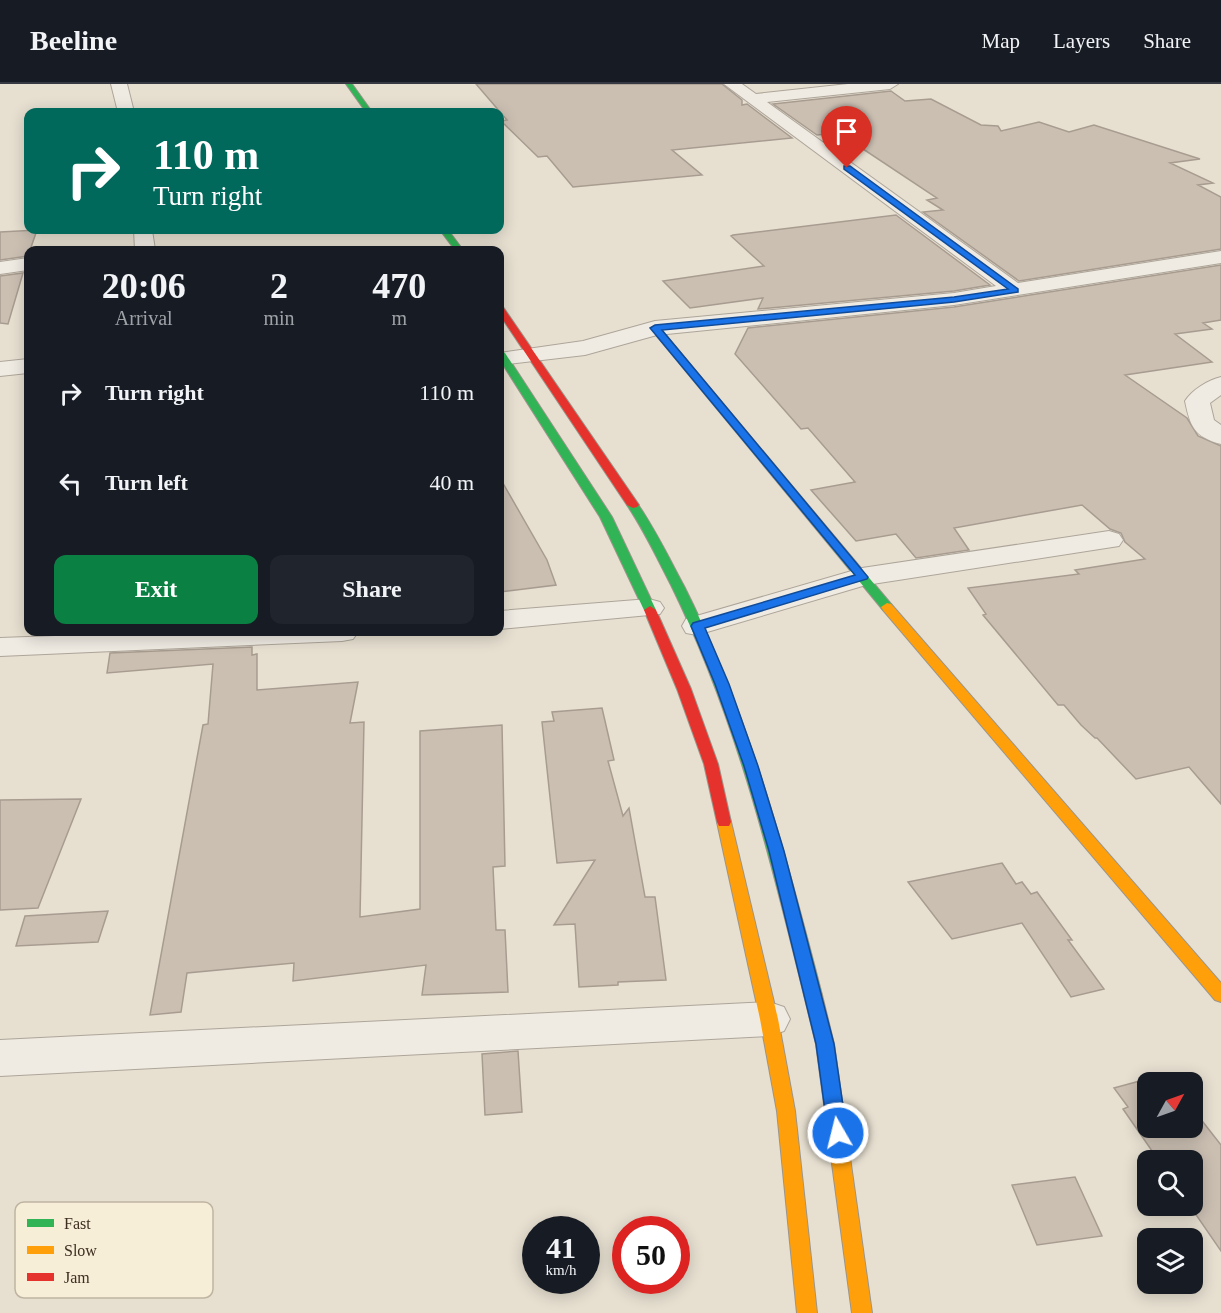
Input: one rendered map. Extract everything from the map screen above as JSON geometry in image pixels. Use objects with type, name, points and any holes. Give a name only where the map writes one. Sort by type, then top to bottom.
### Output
[{"type":"main road","points":[[349,84],[366,108]]},
{"type":"main road","points":[[504,315],[639,513],[665,559],[722,684],[751,766],[777,851],[825,1044],[862,1313]]},
{"type":"main road","points":[[655,328],[862,577],[1221,995]]},
{"type":"main road","points":[[504,359],[606,517],[684,689],[711,764],[769,1020],[786,1110],[807,1313]]},
{"type":"street","points":[[119,84],[125,108]]},
{"type":"street","points":[[732,84],[1015,290]]},
{"type":"street","points":[[753,99],[890,84]]},
{"type":"street","points":[[504,356],[532,355],[585,348],[655,328],[954,299],[1221,257]]},
{"type":"street","points":[[0,268],[24,265]]},
{"type":"street","points":[[0,369],[24,366]]},
{"type":"street","points":[[1221,384],[1197,401],[1202,424],[1221,436]]},
{"type":"street","points":[[697,626],[862,577],[1109,540]]},
{"type":"street","points":[[504,620],[649,608]]},
{"type":"street","points":[[0,647],[277,636]]},
{"type":"street","points":[[0,1058],[769,1020]]},
{"type":"building","points":[[476,84],[722,84],[742,100],[742,105],[747,104],[792,138],[672,150],[702,175],[573,187],[547,156],[538,157],[504,124],[504,120],[507,120],[504,117],[504,108],[497,108]]},
{"type":"building","points":[[891,91],[905,101],[931,99],[981,125],[998,126],[1001,131],[1039,122],[1069,132],[1094,125],[1200,159],[1170,163],[1213,183],[1198,185],[1221,197],[1221,249],[1019,281],[923,212],[943,210],[927,200],[937,198],[851,141],[837,133],[817,135],[773,104]]},
{"type":"building","points":[[896,215],[990,285],[954,291],[758,309],[763,298],[690,308],[663,281],[764,266],[731,236],[733,235]]},
{"type":"building","points":[[24,231],[24,234],[36,234],[31,246],[24,246],[24,257],[0,260],[0,232]]},
{"type":"building","points":[[1221,265],[1221,320],[1203,323],[1212,329],[1175,334],[1212,362],[1125,375],[1187,418],[1198,436],[1221,446],[1221,804],[1189,767],[1136,779],[1064,705],[1058,705],[983,615],[986,614],[968,588],[1079,574],[1075,570],[1145,559],[1125,542],[1121,533],[1110,529],[1082,505],[954,528],[969,550],[916,558],[896,534],[856,541],[811,490],[855,482],[808,428],[801,429],[735,354],[748,328],[954,307]]},
{"type":"building","points":[[23,273],[8,324],[0,323],[0,276]]},
{"type":"building","points":[[504,485],[547,560],[556,585],[504,592]]},
{"type":"building","points":[[252,647],[252,655],[257,654],[257,690],[358,682],[350,723],[364,722],[360,917],[420,909],[420,731],[502,725],[505,866],[493,867],[496,930],[505,930],[508,992],[422,995],[426,965],[293,981],[294,963],[187,973],[181,1012],[150,1015],[203,725],[208,724],[213,664],[107,673],[110,653]]},
{"type":"building","points":[[602,708],[614,760],[608,761],[623,816],[629,808],[645,897],[655,897],[666,980],[618,982],[618,985],[579,987],[575,924],[554,925],[595,860],[557,863],[542,722],[554,721],[552,712]]},
{"type":"building","points":[[81,799],[38,908],[0,910],[0,800]]},
{"type":"building","points":[[1002,863],[1016,884],[1022,882],[1031,894],[1037,892],[1104,989],[1071,997],[1022,923],[952,939],[908,882]]},
{"type":"building","points":[[108,911],[98,942],[16,946],[25,916]]},
{"type":"building","points":[[518,1051],[522,1112],[485,1115],[482,1054]]},
{"type":"building","points":[[1137,1082],[1137,1129],[1123,1109],[1128,1107],[1114,1088]]},
{"type":"building","points":[[1203,1122],[1221,1145],[1221,1251],[1197,1216],[1203,1216],[1203,1150],[1151,1150],[1143,1138],[1203,1138]]},
{"type":"building","points":[[1075,1177],[1102,1236],[1037,1245],[1012,1185]]},
{"type":"traffic: fast","points":[[349,84],[366,108]]},
{"type":"traffic: fast","points":[[447,234],[456,246]]},
{"type":"traffic: fast","points":[[655,328],[887,607]]},
{"type":"traffic: fast","points":[[504,359],[606,517],[650,610]]},
{"type":"traffic: fast","points":[[633,505],[655,542],[692,616],[735,721],[770,829],[813,995]]},
{"type":"traffic: slow","points":[[887,607],[1221,995]]},
{"type":"traffic: slow","points":[[724,822],[769,1019],[786,1111],[807,1313]]},
{"type":"traffic: slow","points":[[813,995],[825,1044],[862,1313]]},
{"type":"traffic: jam","points":[[504,315],[633,505]]},
{"type":"traffic: jam","points":[[650,610],[684,689],[711,764],[724,822]]},
{"type":"route","points":[[838,1133],[825,1044],[777,851],[751,766],[722,684],[697,626],[862,577],[655,328],[954,299],[1015,290],[847,168]]}]
